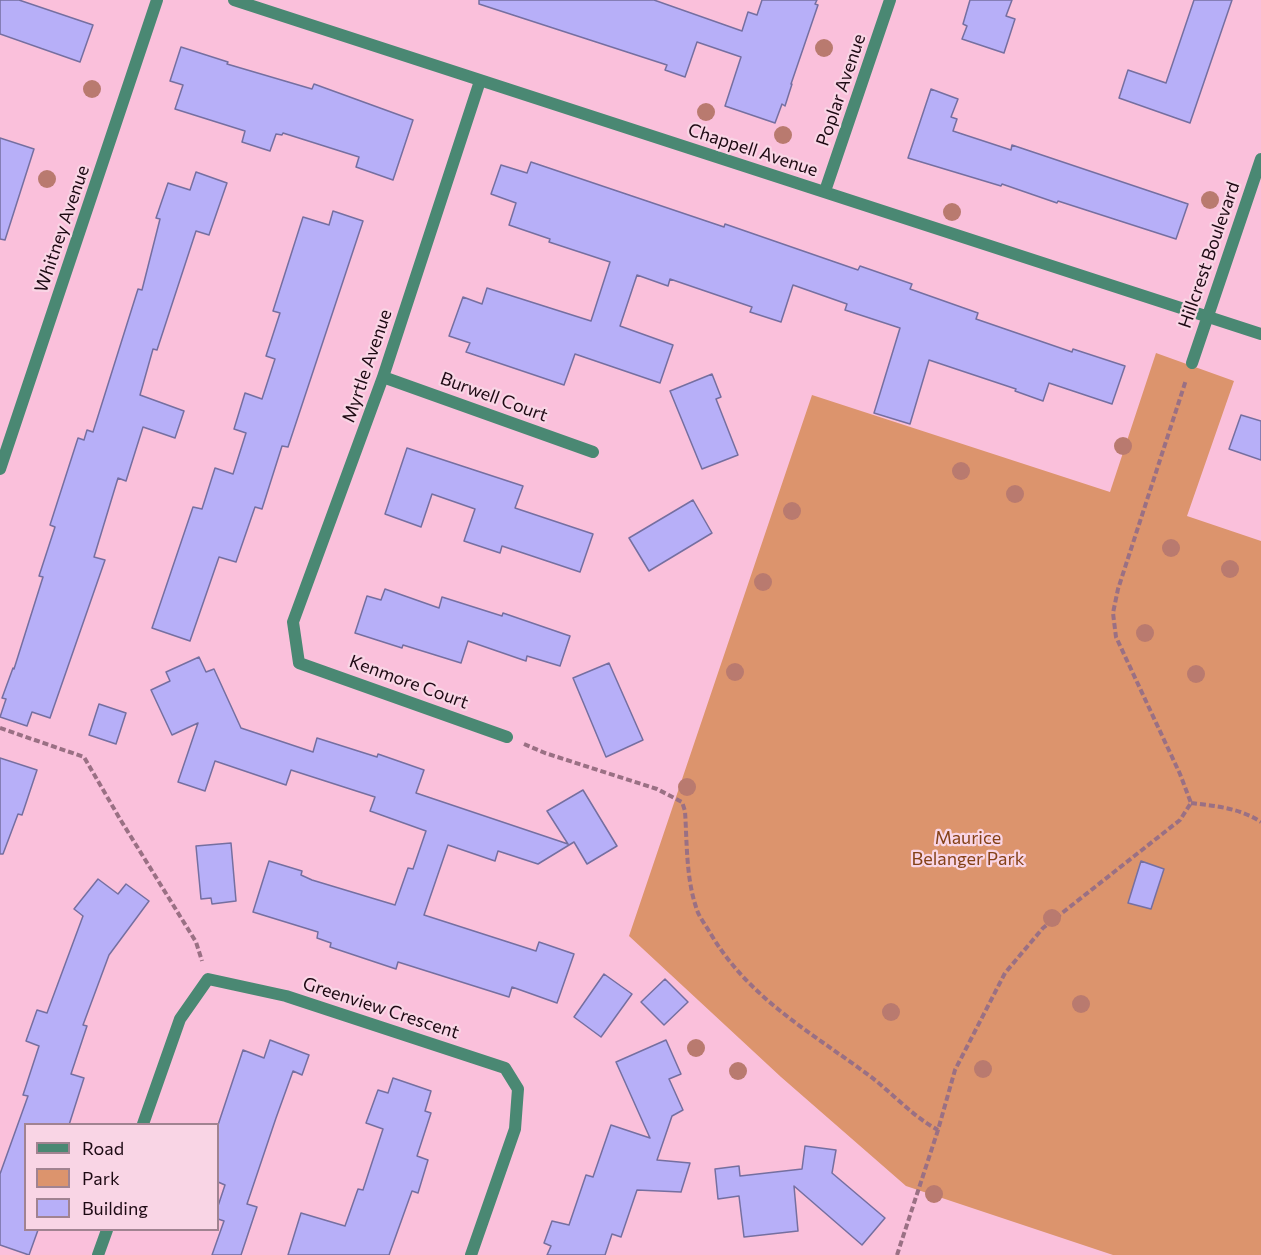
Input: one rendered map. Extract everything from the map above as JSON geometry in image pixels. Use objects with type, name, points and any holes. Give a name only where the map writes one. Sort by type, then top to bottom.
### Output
[{"type":"street","name":"Whitney Avenue","points":[[0,469],[157,0]]},
{"type":"street","name":"Chappell Avenue","points":[[234,0],[1261,334]]},
{"type":"street","name":"Poplar Avenue","points":[[825,191],[890,0]]},
{"type":"street","name":"Myrtle Avenue","points":[[299,663],[293,622],[383,377],[480,81]]},
{"type":"street","name":"Hillcrest Boulevard","points":[[1192,363],[1261,159]]},
{"type":"street","name":"Burwell Court","points":[[383,377],[593,452]]},
{"type":"street","name":"Kenmore Court","points":[[299,663],[507,737]]},
{"type":"street","points":[[144,1123],[180,1019],[208,979]]},
{"type":"street","name":"Greenview Crescent","points":[[208,979],[286,996],[505,1068],[518,1089],[515,1129],[471,1255]]},
{"type":"street","points":[[98,1255],[107,1231]]},
{"type":"path","points":[[1191,803],[1180,774],[1116,637],[1113,613],[1121,578],[1192,363]]},
{"type":"path","points":[[0,728],[84,757],[196,942],[208,979]]},
{"type":"path","points":[[507,737],[545,753],[657,789],[682,802],[685,811],[690,876],[696,909],[721,952],[752,986],[788,1019],[865,1072],[926,1124],[938,1131]]},
{"type":"path","points":[[1191,803],[1218,806],[1249,814],[1261,822]]},
{"type":"path","points":[[897,1255],[938,1131],[955,1070],[1005,973],[1043,928],[1180,820],[1191,803]]},
{"type":"green space","name":"Maurice Belanger Park","points":[[1156,353],[1234,381],[1187,516],[1261,541],[1261,1255],[1113,1255],[906,1186],[781,1077],[629,936],[812,395],[1110,492]]},
{"type":"building","points":[[0,0],[19,0],[93,25],[80,62],[0,34]]},
{"type":"building","points":[[479,0],[654,0],[742,31],[748,12],[757,15],[762,0],[817,0],[815,4],[818,5],[785,106],[782,104],[775,123],[725,106],[741,57],[697,42],[685,77],[665,70],[667,65],[479,4]]},
{"type":"building","points":[[970,0],[1012,0],[1006,16],[1015,19],[1004,53],[962,39],[967,26],[963,24]]},
{"type":"building","points":[[1194,0],[1232,0],[1190,123],[1119,98],[1128,70],[1166,83]]},
{"type":"building","points":[[181,47],[228,62],[227,64],[312,89],[314,84],[413,120],[393,180],[356,167],[359,157],[283,133],[282,135],[276,134],[270,151],[242,142],[245,131],[175,109],[183,85],[170,81]]},
{"type":"building","points":[[931,89],[958,99],[951,117],[957,119],[953,131],[1011,150],[1012,145],[1188,204],[1176,239],[1002,184],[1001,186],[908,158]]},
{"type":"building","points":[[0,138],[34,149],[5,240],[0,239]]},
{"type":"building","points":[[531,162],[724,227],[725,224],[858,270],[860,266],[912,284],[910,289],[978,313],[976,319],[1072,352],[1073,349],[1125,366],[1112,404],[1049,383],[1043,401],[1015,391],[1016,389],[929,360],[910,424],[874,413],[900,328],[845,310],[847,304],[793,285],[781,322],[750,312],[752,307],[670,279],[668,286],[637,275],[620,326],[673,345],[660,383],[575,354],[564,385],[466,352],[470,343],[449,336],[463,297],[482,304],[487,288],[591,321],[610,262],[549,242],[550,239],[509,225],[516,203],[491,194],[501,165],[527,173]]},
{"type":"building","points":[[196,172],[227,183],[209,235],[196,231],[157,350],[153,349],[140,395],[184,411],[175,438],[143,427],[126,481],[118,478],[94,557],[105,560],[50,718],[32,712],[27,726],[0,717],[6,699],[2,698],[14,669],[43,577],[39,576],[55,527],[50,525],[78,438],[84,440],[87,430],[93,432],[138,289],[142,290],[160,219],[156,218],[168,183],[190,190]]},
{"type":"building","points":[[333,211],[363,221],[288,447],[282,446],[262,509],[255,507],[236,562],[219,557],[190,641],[152,628],[193,507],[202,509],[215,468],[233,474],[246,433],[234,429],[245,393],[262,399],[275,359],[266,356],[280,313],[273,311],[303,217],[329,225]]},
{"type":"building","points":[[712,374],[721,397],[716,399],[738,455],[702,469],[670,391]]},
{"type":"building","points":[[1241,415],[1261,421],[1261,460],[1229,449]]},
{"type":"building","points":[[407,448],[523,486],[515,508],[593,534],[580,572],[502,546],[500,553],[464,541],[475,509],[432,494],[421,527],[385,514]]},
{"type":"building","points":[[693,500],[712,533],[649,571],[629,538]]},
{"type":"building","points":[[385,589],[439,608],[442,597],[502,616],[503,613],[570,636],[560,666],[527,656],[526,661],[468,641],[461,663],[355,633],[367,596],[381,600]]},
{"type":"building","points":[[199,657],[206,672],[214,669],[241,728],[313,752],[317,738],[377,757],[378,754],[424,770],[416,793],[568,844],[547,811],[583,790],[617,846],[587,864],[574,842],[538,864],[498,851],[495,861],[448,845],[424,915],[536,951],[539,942],[574,954],[557,1003],[512,987],[509,997],[398,962],[396,969],[330,947],[331,943],[317,938],[318,932],[253,912],[269,861],[302,871],[301,875],[312,880],[395,905],[408,868],[413,869],[426,831],[370,811],[375,797],[291,770],[286,785],[215,761],[205,791],[178,782],[198,723],[172,735],[151,690],[170,681],[166,672]]},
{"type":"building","points":[[609,663],[643,740],[606,757],[573,678]]},
{"type":"building","points":[[99,704],[126,713],[116,744],[89,735]]},
{"type":"building","points":[[0,758],[37,770],[22,815],[18,814],[3,854],[0,854]]},
{"type":"building","points":[[231,843],[236,901],[212,904],[211,898],[201,899],[196,846]]},
{"type":"building","points":[[1141,861],[1164,869],[1151,909],[1128,903]]},
{"type":"building","points":[[98,879],[118,894],[126,884],[149,901],[109,955],[83,1025],[87,1026],[71,1074],[84,1078],[70,1123],[24,1123],[24,1231],[38,1231],[29,1255],[0,1245],[0,1174],[28,1096],[23,1095],[39,1046],[26,1041],[37,1010],[47,1013],[83,916],[74,909]]},
{"type":"building","points":[[604,974],[632,994],[601,1037],[574,1017]]},
{"type":"building","points":[[665,979],[688,1002],[664,1025],[641,1002]]},
{"type":"building","points":[[270,1040],[309,1055],[302,1075],[293,1071],[276,1118],[247,1204],[257,1207],[241,1255],[212,1255],[224,1221],[219,1219],[219,1203],[225,1185],[219,1182],[219,1123],[243,1050],[264,1058]]},
{"type":"building","points":[[666,1040],[681,1074],[669,1079],[683,1110],[672,1116],[657,1160],[690,1163],[681,1192],[637,1190],[621,1237],[612,1234],[605,1255],[547,1255],[551,1246],[544,1243],[552,1221],[569,1225],[586,1175],[593,1177],[611,1125],[650,1138],[616,1062]]},
{"type":"building","points":[[393,1078],[431,1091],[425,1111],[431,1113],[417,1156],[428,1160],[418,1193],[412,1191],[389,1255],[288,1255],[301,1213],[345,1226],[358,1189],[363,1190],[383,1129],[366,1123],[378,1090],[388,1093]]},
{"type":"building","points":[[805,1146],[836,1150],[832,1173],[885,1218],[862,1245],[794,1186],[798,1231],[744,1237],[739,1196],[718,1199],[715,1169],[739,1166],[740,1176],[802,1169]]}]
